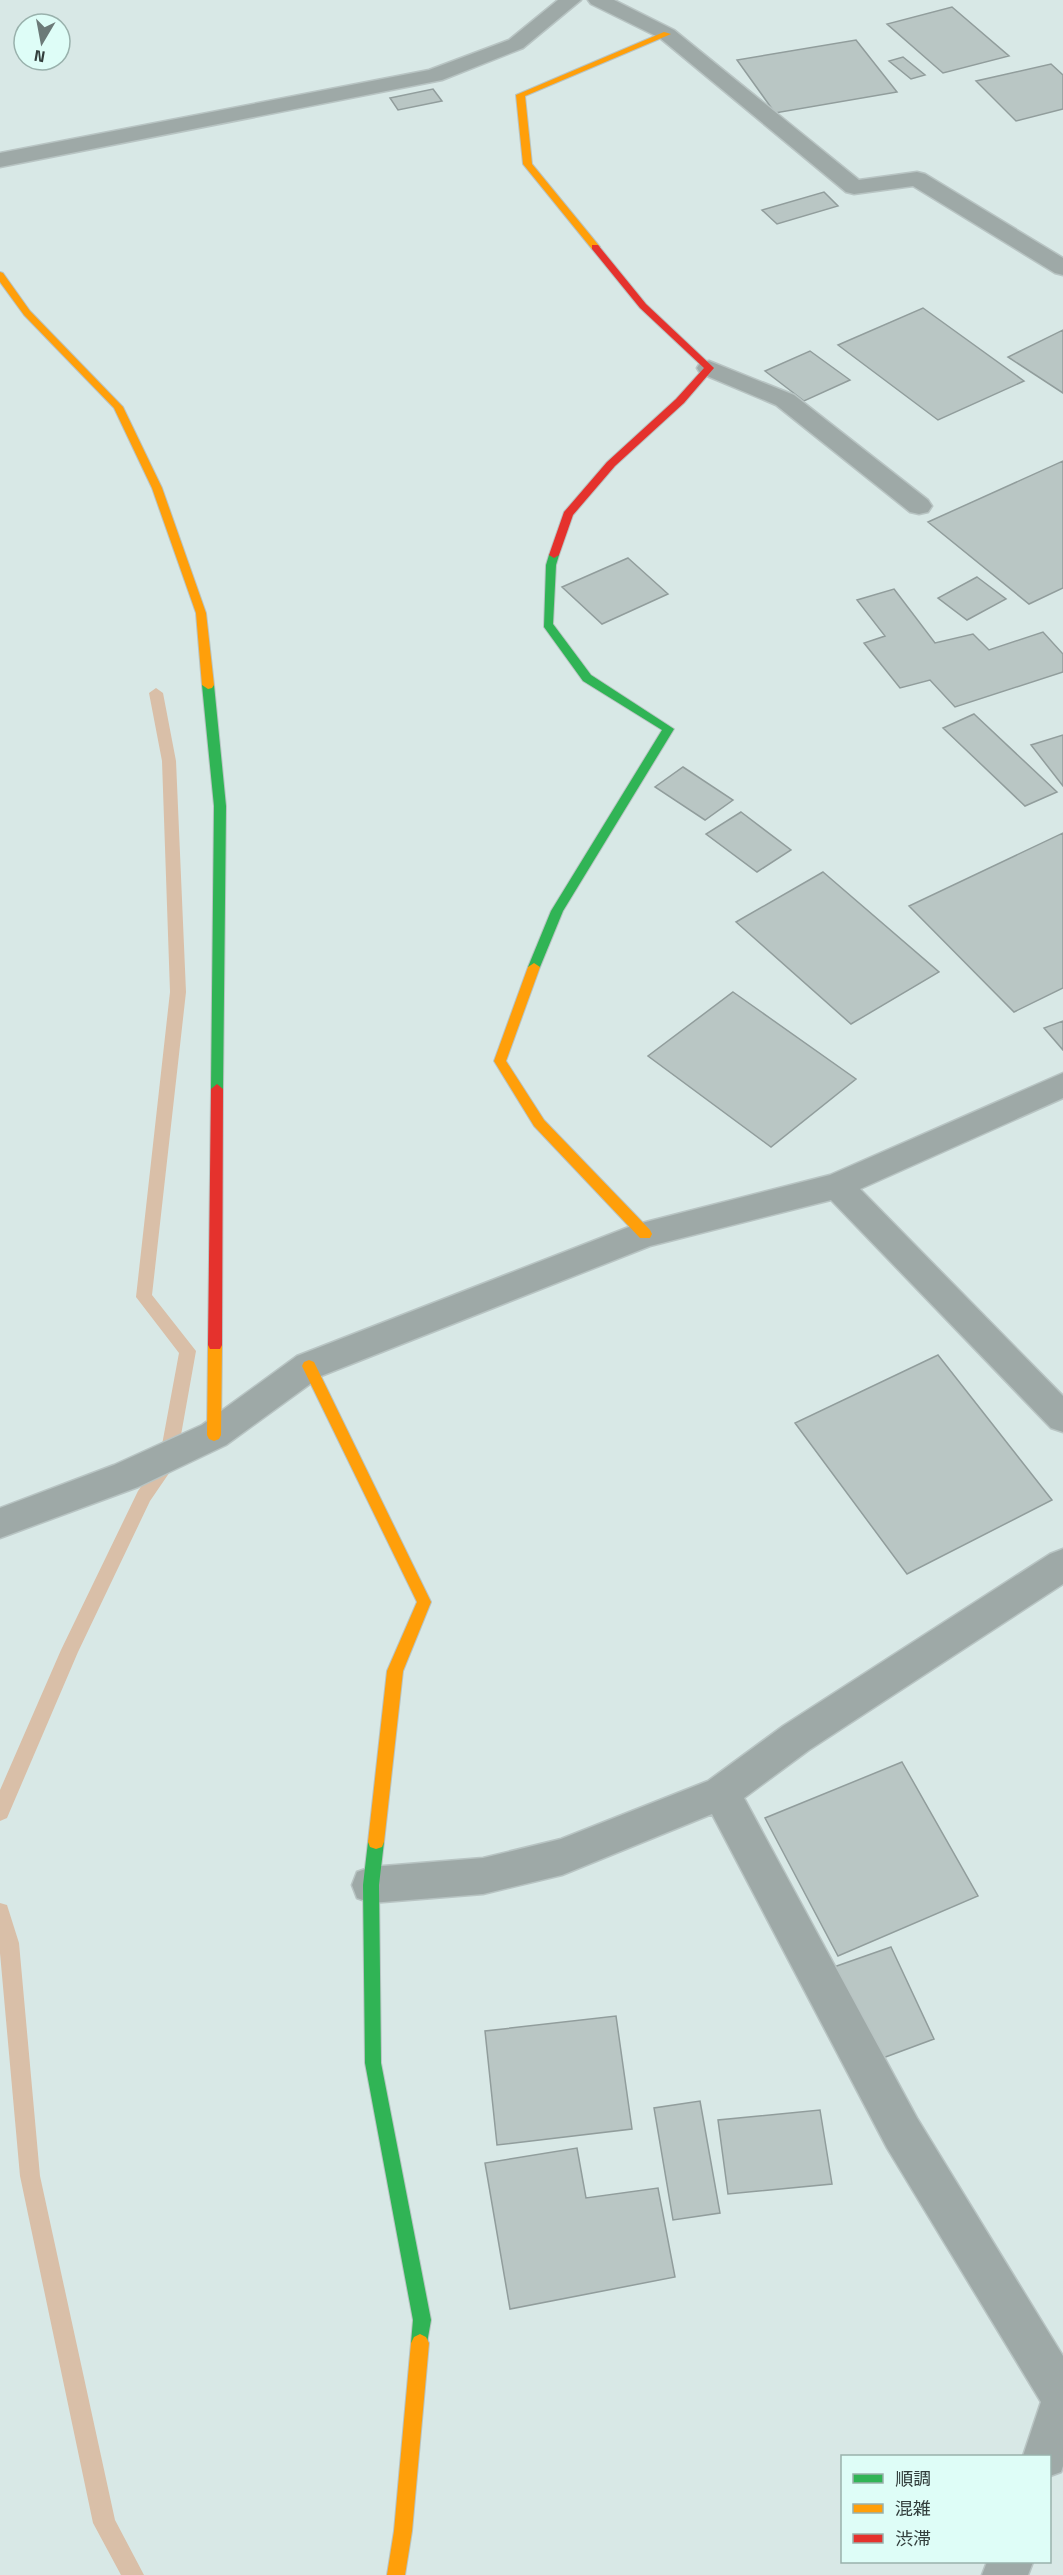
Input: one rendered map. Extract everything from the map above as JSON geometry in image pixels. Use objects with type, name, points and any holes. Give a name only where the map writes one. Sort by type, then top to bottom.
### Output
[{"type":"street","points":[[0,160],[434,75],[516,44],[571,0]]},
{"type":"street","points":[[598,0],[667,34],[854,187],[917,179],[1063,268]]},
{"type":"street","points":[[667,34],[520,95],[528,164],[643,306],[709,368],[785,400],[919,507]]},
{"type":"street","points":[[0,275],[27,313],[118,407],[157,488],[201,613],[220,806],[214,1435]]},
{"type":"street","points":[[645,1234],[539,1123],[501,1061],[517,1009],[557,911],[668,729],[588,678],[548,624],[551,565],[568,514],[611,464],[680,401],[709,368]]},
{"type":"street","points":[[0,1523],[126,1476],[214,1435],[309,1366],[645,1234],[837,1186],[1063,1085]]},
{"type":"street","points":[[837,1186],[1063,1418]]},
{"type":"street","points":[[309,1366],[424,1602],[395,1671],[371,1886],[373,2063],[422,2320],[403,2531],[396,2575]]},
{"type":"street","points":[[371,1886],[483,1876],[562,1857],[721,1793],[796,1738],[1063,1564]]},
{"type":"street","points":[[721,1793],[902,2133],[1063,2399],[1046,2455]]},
{"type":"building","points":[[952,7],[1009,56],[943,73],[887,24]]},
{"type":"building","points":[[856,40],[897,92],[775,113],[737,60]]},
{"type":"building","points":[[903,57],[925,75],[911,79],[889,61]]},
{"type":"building","points":[[1051,64],[1063,75],[1063,109],[1016,121],[976,81]]},
{"type":"building","points":[[433,89],[442,101],[398,110],[390,98]]},
{"type":"building","points":[[824,192],[838,206],[777,224],[762,210]]},
{"type":"building","points":[[923,308],[1024,381],[938,420],[838,345]]},
{"type":"building","points":[[1063,330],[1063,393],[1008,357]]},
{"type":"building","points":[[810,351],[850,380],[804,401],[765,371]]},
{"type":"building","points":[[1063,461],[1063,588],[1029,604],[928,522]]},
{"type":"building","points":[[628,558],[668,594],[602,624],[562,587]]},
{"type":"building","points":[[977,577],[1006,599],[967,620],[938,598]]},
{"type":"building","points":[[894,589],[935,643],[973,634],[989,650],[1043,632],[1063,654],[1063,672],[955,707],[930,680],[900,688],[864,643],[885,636],[857,600]]},
{"type":"building","points":[[974,714],[1057,792],[1025,806],[943,728]]},
{"type":"building","points":[[1063,735],[1063,786],[1031,745]]},
{"type":"building","points":[[683,767],[733,800],[705,820],[655,787]]},
{"type":"building","points":[[741,812],[791,850],[757,872],[706,834]]},
{"type":"building","points":[[1063,833],[1063,988],[1014,1012],[909,906]]},
{"type":"building","points":[[823,872],[939,972],[851,1024],[736,922]]},
{"type":"building","points":[[733,992],[856,1079],[771,1147],[648,1056]]},
{"type":"building","points":[[1063,1021],[1063,1050],[1044,1028]]},
{"type":"building","points":[[938,1355],[1052,1500],[907,1574],[795,1423]]},
{"type":"building","points":[[902,1762],[978,1896],[838,1956],[765,1818]]},
{"type":"building","points":[[891,1947],[934,2039],[872,2062],[831,1968]]},
{"type":"building","points":[[616,2016],[632,2129],[497,2145],[485,2031]]},
{"type":"building","points":[[700,2101],[720,2213],[673,2220],[654,2108]]},
{"type":"building","points":[[820,2110],[832,2184],[728,2194],[718,2120]]},
{"type":"building","points":[[577,2148],[586,2198],[658,2188],[675,2277],[510,2309],[485,2163]]},
{"type":"waterway","points":[[0,1812],[70,1650],[144,1496],[167,1463],[188,1351],[144,1297],[178,992],[169,761],[156,693]]},
{"type":"waterway","points":[[0,1912],[9,1943],[30,2176],[104,2523],[133,2575]]},
{"type":"traffic: fast","points":[[534,967],[557,911],[668,729],[587,678],[548,624],[551,565],[554,555]]},
{"type":"traffic: fast","points":[[208,685],[220,806],[217,1089]]},
{"type":"traffic: fast","points":[[376,1842],[371,1885],[373,2063],[422,2320],[420,2343]]},
{"type":"traffic: slow","points":[[595,247],[528,164],[520,95],[667,34]]},
{"type":"traffic: slow","points":[[0,275],[27,313],[118,407],[157,488],[201,613],[208,685]]},
{"type":"traffic: slow","points":[[534,967],[500,1061],[539,1123],[645,1234]]},
{"type":"traffic: slow","points":[[214,1435],[215,1345]]},
{"type":"traffic: slow","points":[[309,1366],[424,1602],[395,1671],[376,1842]]},
{"type":"traffic: slow","points":[[396,2575],[403,2531],[420,2343]]},
{"type":"traffic: jam","points":[[554,555],[568,514],[611,464],[680,401],[709,368],[643,306],[595,247]]},
{"type":"traffic: jam","points":[[215,1345],[217,1089]]}]
